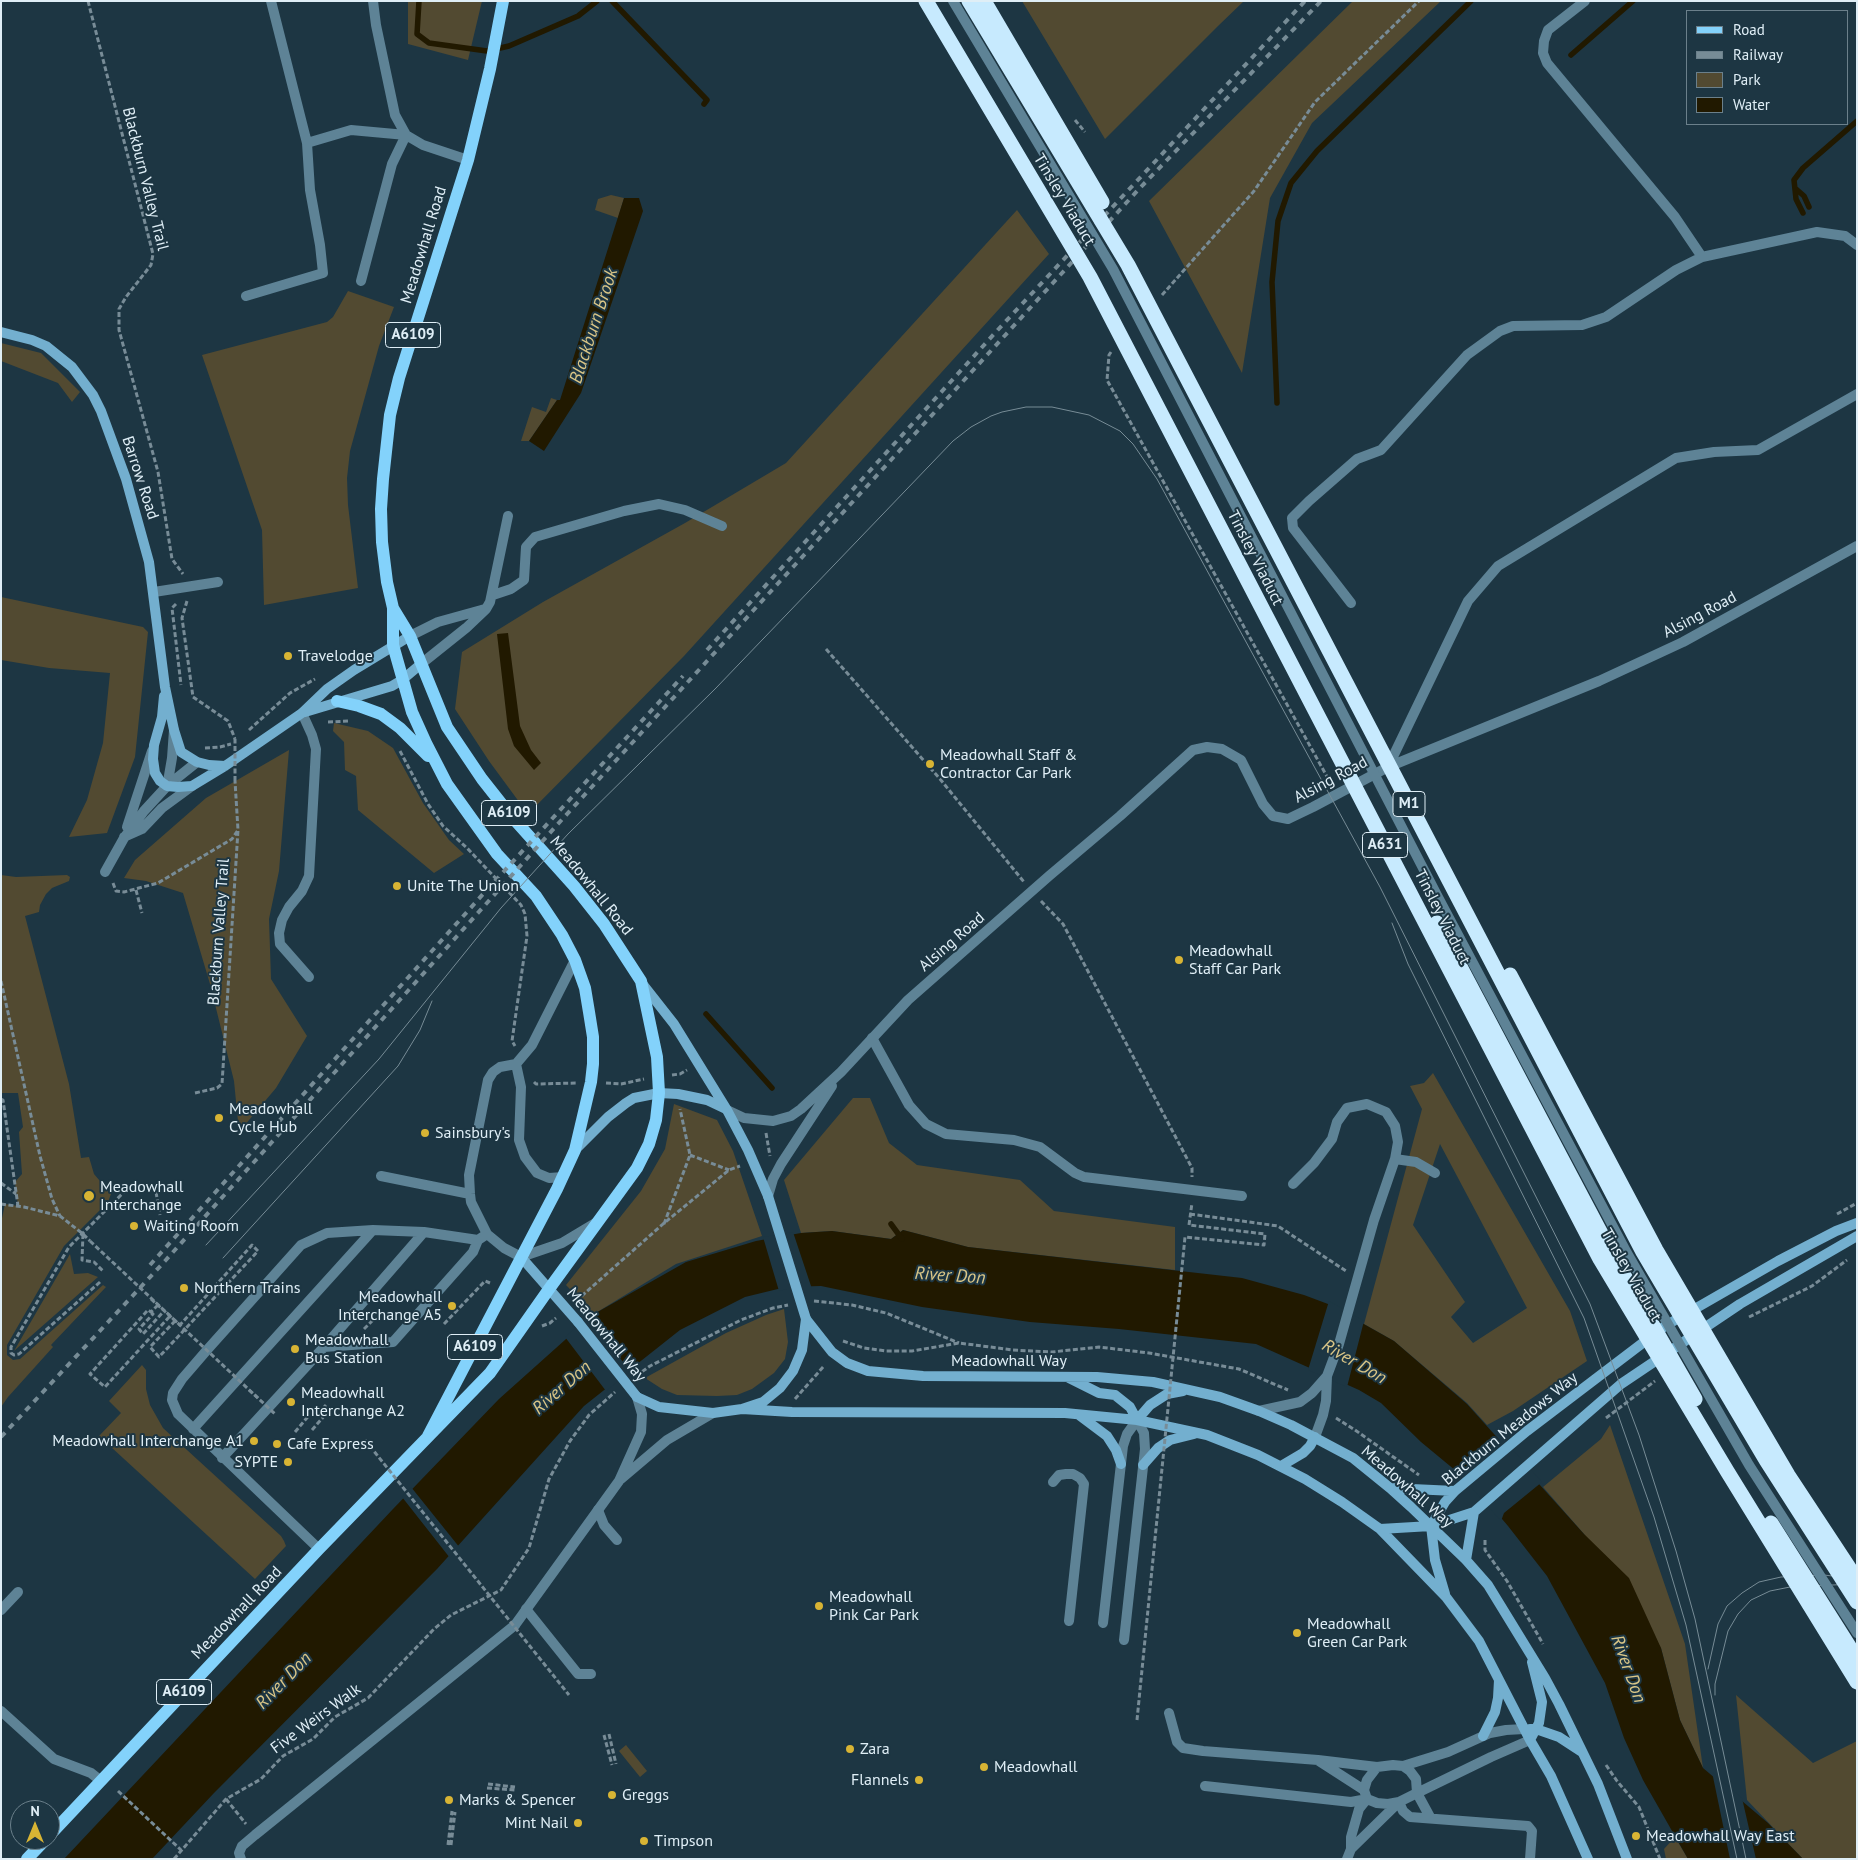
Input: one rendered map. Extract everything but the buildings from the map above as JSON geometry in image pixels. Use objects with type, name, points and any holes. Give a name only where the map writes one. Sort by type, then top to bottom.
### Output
[{"type":"highway","name":"Tinsley Viaduct","points":[[926,1],[1090,277],[1600,1259],[1732,1480],[1857,1682]]},
{"type":"highway","name":"Tinsley Viaduct","points":[[938,1],[1098,274],[1614,1260],[1736,1467],[1857,1659]]},
{"type":"highway","name":"Tinsley Viaduct","points":[[969,1],[1128,264],[1643,1252],[1766,1460],[1857,1602]]},
{"type":"highway","name":"Tinsley Viaduct","points":[[984,1],[1136,259],[1473,906],[1656,1250],[1788,1475],[1857,1580]]},
{"type":"main road","name":"Meadowhall Road","points":[[428,1436],[563,1177],[575,1150],[591,1082],[593,1038],[585,988],[575,960],[562,935],[536,896],[491,846],[447,784],[412,712],[393,645],[393,608],[387,582],[382,534],[383,479],[388,431],[399,378],[468,160],[504,4]]},
{"type":"main road","name":"Meadowhall Road","points":[[60,1824],[319,1550],[490,1373],[637,1168],[656,1120],[659,1093],[654,1038],[641,981],[604,924],[574,886],[512,817],[482,779],[447,727],[410,636],[393,608]]},
{"type":"main road","points":[[337,701],[381,714],[400,728],[436,764]]},
{"type":"street","points":[[246,296],[322,273],[320,245],[310,190],[307,143],[271,1]]},
{"type":"street","points":[[373,1],[376,26],[395,115],[406,135]]},
{"type":"street","points":[[953,1],[1113,269],[1439,899],[1627,1253],[1749,1466],[1857,1633]]},
{"type":"street","points":[[1585,1],[1548,30],[1544,41],[1543,53],[1547,64],[1675,217],[1702,257]]},
{"type":"street","points":[[307,143],[351,130],[406,135],[423,145],[468,160]]},
{"type":"street","points":[[361,281],[392,164],[406,135]]},
{"type":"street","points":[[1351,603],[1293,528],[1292,518],[1357,459],[1381,450],[1468,356],[1500,330],[1513,326],[1582,325],[1606,318],[1676,270],[1702,257],[1817,232],[1845,236],[1857,245]]},
{"type":"street","name":"Barrow Road","points":[[1,332],[32,340],[46,346],[72,367],[93,395],[101,410],[126,479],[149,562],[165,687],[174,730],[181,752],[197,762]]},
{"type":"street","points":[[1388,767],[1468,601],[1498,566],[1676,458],[1714,452],[1758,450],[1857,394]]},
{"type":"street","points":[[493,595],[510,589],[524,580],[526,547],[535,537],[624,511],[660,504],[685,510],[722,526]]},
{"type":"street","points":[[302,713],[392,686],[466,628],[486,609],[493,595],[508,516]]},
{"type":"street","name":"Alsing Road","points":[[727,1110],[744,1118],[773,1121],[791,1116],[801,1109],[841,1072],[908,1000],[1193,750],[1207,747],[1222,749],[1241,760],[1264,804],[1273,816],[1288,819],[1388,767],[1600,681],[1675,646],[1857,546]]},
{"type":"street","points":[[154,592],[218,582]]},
{"type":"street","points":[[124,838],[142,829],[162,808],[192,786],[227,770],[302,713],[327,688],[393,645],[438,622],[486,609]]},
{"type":"street","name":"Barrow Road","points":[[165,687],[162,717],[154,745],[153,759],[155,773],[160,781],[167,786]]},
{"type":"street","points":[[302,713],[316,749],[309,876],[302,892],[289,907],[282,920],[279,934],[280,944],[309,977]]},
{"type":"street","points":[[162,808],[172,758],[174,730]]},
{"type":"street","points":[[124,838],[154,745]]},
{"type":"street","points":[[105,872],[124,838],[144,810],[167,786],[197,762],[227,770]]},
{"type":"street","points":[[167,786],[178,788],[192,786]]},
{"type":"street","points":[[521,1257],[504,1248],[488,1234],[471,1202],[469,1175],[488,1080],[493,1072],[500,1067],[519,1061],[532,1045],[575,960]]},
{"type":"street","name":"Meadowhall Road","points":[[641,981],[674,1024],[727,1110]]},
{"type":"street","points":[[872,1038],[909,1105],[926,1124],[946,1134],[1014,1140],[1040,1147],[1075,1173],[1084,1177],[1242,1196]]},
{"type":"street","points":[[519,1061],[521,1087],[519,1140],[525,1157],[537,1173],[549,1178],[563,1177]]},
{"type":"street","name":"Alsing Road","points":[[768,1196],[773,1179],[781,1164],[841,1072]]},
{"type":"street","name":"Meadowhall Road","points":[[575,1150],[608,1117],[634,1098],[659,1093],[678,1094],[707,1100],[727,1110]]},
{"type":"street","points":[[1281,1466],[1303,1453],[1310,1446],[1323,1415],[1326,1401],[1327,1376],[1339,1344],[1374,1220],[1395,1159],[1398,1142],[1395,1126],[1386,1112],[1367,1104],[1347,1108],[1337,1122],[1332,1139],[1314,1163],[1293,1184]]},
{"type":"street","name":"Meadowhall Way","points":[[727,1110],[768,1196],[806,1319],[832,1352],[847,1363],[868,1371],[923,1376],[1063,1376],[1133,1380],[1220,1397],[1259,1411],[1315,1437],[1352,1458],[1390,1488],[1466,1560],[1488,1585],[1545,1678],[1584,1753],[1627,1859]]},
{"type":"street","points":[[1395,1159],[1416,1162],[1435,1173]]},
{"type":"street","points":[[381,1176],[470,1194]]},
{"type":"street","name":"Meadowhall Road","points":[[521,1257],[562,1243],[600,1220]]},
{"type":"street","name":"Blackburn Meadows Way","points":[[1431,1526],[1445,1502],[1455,1491],[1527,1431],[1666,1326],[1778,1261],[1836,1231],[1857,1223]]},
{"type":"street","points":[[319,1550],[178,1414],[173,1406],[173,1393],[182,1379],[207,1350],[301,1245],[327,1233],[373,1230],[424,1232],[468,1237],[478,1240]]},
{"type":"street","points":[[193,1429],[373,1230]]},
{"type":"street","points":[[222,1458],[324,1347],[424,1232]]},
{"type":"street","points":[[324,1347],[393,1342],[473,1252],[478,1240],[488,1234]]},
{"type":"street","points":[[1380,1529],[1431,1526],[1474,1512],[1621,1384],[1740,1304],[1857,1236]]},
{"type":"street","name":"Meadowhall Way","points":[[521,1257],[578,1322],[637,1397],[660,1407],[713,1412],[742,1409],[792,1412],[1077,1414],[1137,1420],[1197,1433],[1258,1454],[1305,1478],[1380,1529],[1446,1597],[1479,1641],[1554,1784],[1588,1859]]},
{"type":"street","name":"Meadowhall Way","points":[[742,1409],[763,1402],[780,1388],[793,1371],[802,1350],[806,1319]]},
{"type":"street","points":[[1063,1376],[1100,1393],[1115,1395],[1130,1407],[1144,1433],[1143,1464],[1124,1640]]},
{"type":"street","points":[[1259,1411],[1300,1402],[1312,1393],[1327,1376]]},
{"type":"street","points":[[1103,1623],[1123,1446],[1127,1434],[1150,1405],[1167,1394],[1189,1390]]},
{"type":"street","points":[[241,1859],[239,1853],[242,1846],[515,1625],[619,1481],[641,1432],[642,1414],[637,1397]]},
{"type":"street","points":[[619,1481],[667,1440],[713,1412]]},
{"type":"street","points":[[1077,1414],[1107,1436],[1116,1450],[1121,1464]]},
{"type":"street","points":[[1143,1464],[1158,1448],[1170,1440],[1197,1433]]},
{"type":"street","points":[[1053,1482],[1059,1475],[1073,1474],[1080,1478],[1084,1484],[1069,1621]]},
{"type":"street","points":[[1390,1488],[1455,1491]]},
{"type":"street","points":[[598,1510],[604,1525],[617,1540]]},
{"type":"street","points":[[1466,1560],[1474,1512]]},
{"type":"street","points":[[1431,1526],[1435,1560],[1446,1597]]},
{"type":"street","points":[[1,1610],[18,1592]]},
{"type":"street","points":[[526,1609],[578,1674],[591,1674]]},
{"type":"street","points":[[1318,1760],[1366,1795],[1388,1804],[1399,1802],[1530,1740],[1542,1712],[1542,1702],[1531,1656]]},
{"type":"street","points":[[1483,1736],[1495,1712],[1499,1677]]},
{"type":"street","points":[[1,1712],[54,1759],[91,1773],[101,1781]]},
{"type":"street","points":[[1169,1713],[1177,1742],[1184,1748],[1203,1751],[1318,1760],[1378,1767],[1403,1766],[1448,1752],[1483,1736],[1506,1730],[1536,1729],[1559,1737],[1584,1753]]},
{"type":"street","points":[[1403,1766],[1416,1779],[1417,1793],[1430,1817]]},
{"type":"street","points":[[1347,1859],[1351,1849],[1351,1837],[1359,1809],[1366,1795],[1367,1780],[1378,1767]]},
{"type":"street","points":[[1205,1786],[1351,1802],[1366,1795]]},
{"type":"street","points":[[1399,1802],[1403,1811],[1410,1816],[1528,1826],[1532,1830],[1530,1859]]},
{"type":"street","points":[[1351,1849],[1399,1802]]},
{"type":"path","name":"Blackburn Valley Trail","points":[[88,1],[153,254],[151,266],[122,303],[119,309],[118,322],[120,336],[158,472],[172,559]]},
{"type":"path","points":[[1162,295],[1254,191],[1315,102],[1419,1]]},
{"type":"path","points":[[1115,347],[1109,354],[1107,380],[1336,794]]},
{"type":"path","points":[[183,600],[189,597]]},
{"type":"path","points":[[178,602],[172,608],[182,692]]},
{"type":"path","points":[[182,618],[193,697],[228,722],[237,740],[220,747],[204,748]]},
{"type":"path","points":[[826,649],[940,779],[1032,892],[1063,924],[1192,1168],[1193,1190],[1188,1225],[1265,1234],[1264,1245],[1185,1237],[1137,1720]]},
{"type":"path","points":[[244,736],[290,694],[316,679]]},
{"type":"path","points":[[309,729],[330,721],[350,721]]},
{"type":"path","name":"Blackburn Valley Trail","points":[[195,1092],[217,1088],[222,1084],[238,830],[235,781],[237,740]]},
{"type":"path","points":[[399,749],[428,804],[443,826],[480,862],[521,906],[525,914],[528,936],[512,1042],[519,1061],[536,1084],[591,1082],[621,1084],[658,1076],[680,1074],[699,1063]]},
{"type":"path","points":[[227,770],[237,770]]},
{"type":"path","points":[[112,882],[116,891],[124,892],[158,883],[232,839],[238,830]]},
{"type":"path","points":[[136,890],[142,913]]},
{"type":"path","points":[[1,981],[40,1156],[52,1199],[60,1216]]},
{"type":"path","points":[[663,1224],[690,1155],[678,1103],[680,1074]]},
{"type":"path","points":[[1,1099],[3,1100],[18,1206]]},
{"type":"path","points":[[765,1121],[769,1155],[781,1164]]},
{"type":"path","points":[[690,1155],[729,1170]]},
{"type":"path","points":[[537,1327],[550,1324],[663,1224],[729,1170],[752,1160]]},
{"type":"path","points":[[1,1183],[17,1195]]},
{"type":"path","points":[[100,1282],[19,1354],[14,1355],[11,1353],[11,1347],[70,1247],[129,1187]]},
{"type":"path","points":[[156,1192],[160,1214]]},
{"type":"path","points":[[3,1204],[60,1216],[83,1234],[274,1414]]},
{"type":"path","points":[[1190,1214],[1278,1226],[1356,1283]]},
{"type":"path","points":[[83,1234],[82,1260],[94,1262],[104,1271]]},
{"type":"path","points":[[151,1299],[180,1325],[252,1245],[258,1251],[159,1357],[150,1348],[175,1321]]},
{"type":"path","points":[[1747,1318],[1812,1286],[1849,1258]]},
{"type":"path","points":[[444,1324],[485,1281],[504,1290]]},
{"type":"path","points":[[158,1305],[151,1312],[153,1314],[139,1329],[144,1334],[164,1311]]},
{"type":"path","points":[[151,1312],[148,1310],[90,1374],[105,1387],[170,1316]]},
{"type":"path","points":[[364,1329],[375,1318]]},
{"type":"path","points":[[836,1337],[864,1348],[886,1351],[912,1351],[959,1343],[1013,1350],[1052,1352],[1099,1347],[1149,1353],[1239,1369],[1292,1392]]},
{"type":"path","points":[[792,1401],[824,1366]]},
{"type":"path","points":[[1602,1422],[1657,1380]]},
{"type":"path","points":[[249,1390],[258,1398]]},
{"type":"path","points":[[319,1414],[326,1405]]},
{"type":"path","points":[[295,1432],[316,1407]]},
{"type":"path","points":[[312,1430],[326,1415]]},
{"type":"path","points":[[1335,1418],[1420,1475],[1428,1476]]},
{"type":"path","points":[[364,1440],[569,1696]]},
{"type":"path","name":"Five Weirs Walk","points":[[174,1859],[226,1799],[261,1779],[283,1756],[313,1739],[335,1717],[368,1698],[434,1628],[451,1615],[476,1602]]},
{"type":"path","points":[[604,1735],[614,1765],[609,1734]]},
{"type":"path","points":[[488,1786],[515,1788]]},
{"type":"path","points":[[118,1791],[181,1850]]},
{"type":"path","points":[[226,1799],[255,1835]]},
{"type":"path","points":[[450,1845],[453,1811]]},
{"type":"green space","points":[[408,1],[482,1],[468,60],[408,44]]},
{"type":"green space","points":[[1022,1],[1244,1],[1105,139]]},
{"type":"green space","points":[[1353,1],[1441,1],[1312,123],[1270,198],[1242,373],[1149,201]]},
{"type":"green space","points":[[611,195],[624,198],[618,218],[595,210],[598,199]]},
{"type":"green space","points":[[1017,210],[1049,254],[684,656],[528,814],[489,761],[455,709],[462,652],[543,602],[685,523],[786,463]]},
{"type":"green space","points":[[348,291],[394,307],[379,346],[350,451],[347,478],[348,505],[358,588],[264,605],[262,530],[202,355],[327,322],[333,317]]},
{"type":"green space","points":[[1,343],[41,353],[80,392],[72,402],[58,383],[1,361]]},
{"type":"green space","points":[[551,398],[557,400],[529,441],[521,441],[532,407],[546,412]]},
{"type":"green space","points":[[1,597],[143,627],[148,632],[135,757],[107,833],[69,837],[87,800],[103,743],[110,673],[49,668],[1,660]]},
{"type":"green space","points":[[334,723],[368,731],[393,748],[423,803],[449,840],[464,854],[434,873],[358,810],[356,776],[345,770],[344,742],[333,731]]},
{"type":"green space","points":[[289,750],[279,871],[269,919],[271,979],[307,1036],[276,1088],[239,1132],[234,1081],[210,984],[183,893],[146,881],[124,878],[135,860],[206,798]]},
{"type":"green space","points":[[1,875],[16,877],[67,875],[70,877],[69,881],[52,888],[46,894],[40,905],[39,912],[25,916],[69,1084],[81,1158],[89,1157],[94,1174],[111,1194],[108,1202],[64,1246],[7,1345],[7,1355],[13,1360],[20,1359],[103,1285],[106,1287],[51,1345],[53,1347],[1,1407],[1,1223],[5,1204],[18,1206],[15,1182],[22,1174],[19,1132],[23,1127],[18,1093],[1,1093]]},
{"type":"green space","points":[[1433,1073],[1570,1311],[1587,1361],[1513,1411],[1487,1425],[1467,1403],[1394,1341],[1364,1324],[1422,1109],[1410,1086],[1424,1083]],"holes":[[[1440,1144],[1527,1308],[1473,1343],[1451,1317],[1465,1302],[1413,1225]]]},
{"type":"green space","points":[[853,1098],[870,1098],[889,1143],[917,1165],[1020,1180],[1054,1211],[1175,1227],[1175,1270],[968,1247],[903,1230],[891,1239],[832,1231],[801,1233],[784,1180]]},
{"type":"green space","points":[[674,1104],[717,1120],[733,1151],[762,1236],[676,1264],[594,1314],[566,1285],[641,1191],[665,1149]]},
{"type":"green space","points":[[70,1254],[74,1274],[88,1273],[98,1277],[14,1351]]},
{"type":"green space","points":[[784,1309],[788,1342],[785,1359],[774,1373],[752,1389],[737,1395],[677,1395],[662,1389],[645,1378],[726,1333]]},
{"type":"green space","points":[[142,1365],[146,1370],[146,1389],[150,1405],[163,1428],[281,1536],[284,1541],[286,1546],[255,1579],[99,1436],[121,1413],[109,1401]]},
{"type":"green space","points":[[1610,1425],[1685,1644],[1703,1768],[1680,1720],[1661,1648],[1584,1534],[1543,1487],[1601,1439]]},
{"type":"green space","points":[[1736,1695],[1813,1763],[1857,1741],[1857,1859],[1803,1859],[1747,1800]]},
{"type":"green space","points":[[626,1745],[647,1771],[640,1777],[619,1751]]},
{"type":"green space","points":[[1675,1837],[1688,1859],[1666,1859],[1664,1849]]},
{"type":"water","points":[[624,198],[639,198],[643,211],[581,393],[544,451],[529,441],[557,400],[560,400]]},
{"type":"water","points":[[508,633],[520,726],[531,750],[541,763],[534,770],[514,746],[508,729],[497,634]]},
{"type":"water","name":"River Don","points":[[903,1230],[968,1247],[1242,1278],[1304,1295],[1328,1304],[1394,1341],[1467,1404],[1584,1534],[1629,1578],[1661,1648],[1680,1720],[1703,1768],[1768,1823],[1803,1859],[1688,1859],[1643,1780],[1624,1738],[1605,1683],[1547,1576],[1473,1485],[1421,1442],[1381,1403],[1359,1390],[1256,1344],[1119,1329],[1030,1322],[922,1307],[821,1286],[786,1287],[745,1297],[680,1330],[584,1406],[437,1569],[214,1793],[152,1859],[64,1859],[499,1399],[594,1314],[686,1262],[756,1241],[801,1233],[832,1231],[891,1239]]},
{"type":"pier","points":[[793,1232],[812,1289],[787,1289],[779,1291],[763,1237]]},
{"type":"pier","points":[[1329,1301],[1364,1321],[1347,1387],[1308,1370]]},
{"type":"pier","points":[[588,1317],[630,1371],[606,1391],[565,1337]]},
{"type":"pier","points":[[1502,1438],[1542,1482],[1504,1513],[1501,1521],[1471,1487],[1451,1470],[1465,1467]]},
{"type":"pier","points":[[411,1487],[460,1548],[450,1558],[402,1497]]},
{"type":"pier","points":[[1712,1772],[1742,1798],[1756,1859],[1730,1859]]},
{"type":"waterway","name":"Blackburn Brook","points":[[419,1],[417,34],[429,43],[487,51],[509,46],[578,16],[597,1]]},
{"type":"waterway","name":"Blackburn Brook","points":[[612,1],[707,100],[704,104]]},
{"type":"waterway","points":[[1277,403],[1272,282],[1278,221],[1291,183],[1317,151],[1471,1]]},
{"type":"waterway","points":[[1571,55],[1633,1]]},
{"type":"waterway","points":[[1803,213],[1796,199],[1794,180],[1803,168],[1857,121]]},
{"type":"waterway","points":[[1796,189],[1804,196],[1809,207]]},
{"type":"waterway","name":"Blackburn Brook","points":[[706,1014],[772,1088]]},
{"type":"waterway","points":[[891,1224],[902,1239]]},
{"type":"tram line","points":[[206,1245],[379,1059],[501,908],[568,834],[716,688],[953,441],[971,427],[991,416],[1026,407],[1052,407],[1089,415],[1120,431],[1133,444],[1157,479],[1380,887],[1590,1304],[1639,1435],[1676,1551],[1695,1619],[1746,1859]]},
{"type":"tram line","points":[[1392,923],[1408,964],[1584,1318],[1654,1517],[1686,1625],[1737,1859]]},
{"type":"tram line","points":[[223,1258],[398,1066],[420,1030],[432,1001]]},
{"type":"tram line","points":[[1708,1669],[1718,1624],[1727,1606],[1759,1582],[1781,1577],[1824,1575],[1857,1579]]},
{"type":"tram line","points":[[1715,1695],[1715,1684],[1728,1631],[1738,1614],[1751,1600],[1770,1591],[1790,1587],[1854,1584]]},
{"type":"railway","points":[[707,650],[994,334],[1305,1]]},
{"type":"railway","points":[[1,1437],[165,1261],[557,825],[1138,190],[1321,1]]},
{"type":"railway","points":[[150,1265],[484,893],[683,676]]},
{"type":"place","name":"Travelodge","points":[[288,656]]},
{"type":"place","name":"Meadowhall Staff & Contractor Car Park","points":[[930,764]]},
{"type":"place","name":"Unite The Union","points":[[397,886]]},
{"type":"place","name":"Meadowhall Staff Car Park","points":[[1179,960]]},
{"type":"place","name":"Meadowhall Cycle Hub","points":[[219,1118]]},
{"type":"place","name":"Sainsbury's","points":[[425,1133]]},
{"type":"place","name":"Meadowhall Interchange","points":[[89,1196]]},
{"type":"place","name":"Waiting Room","points":[[134,1226]]},
{"type":"place","name":"Northern Trains","points":[[184,1288]]},
{"type":"place","name":"Meadowhall Interchange A5","points":[[452,1306]]},
{"type":"place","name":"Meadowhall Bus Station","points":[[295,1349]]},
{"type":"place","name":"Meadowhall Interchange A2","points":[[291,1402]]},
{"type":"place","name":"Meadowhall Interchange A1","points":[[254,1441]]},
{"type":"place","name":"Cafe Express","points":[[277,1444]]},
{"type":"place","name":"SYPTE","points":[[288,1462]]},
{"type":"place","name":"Meadowhall Pink Car Park","points":[[819,1606]]},
{"type":"place","name":"Meadowhall Green Car Park","points":[[1297,1633]]},
{"type":"place","name":"Zara","points":[[850,1749]]},
{"type":"place","name":"Meadowhall","points":[[984,1767]]},
{"type":"place","name":"Flannels","points":[[919,1780]]},
{"type":"place","name":"Greggs","points":[[612,1795]]},
{"type":"place","name":"Marks & Spencer","points":[[449,1800]]},
{"type":"place","name":"Mint Nail","points":[[578,1823]]},
{"type":"place","name":"Meadowhall Way East","points":[[1636,1836]]},
{"type":"place","name":"Timpson","points":[[644,1841]]}]
